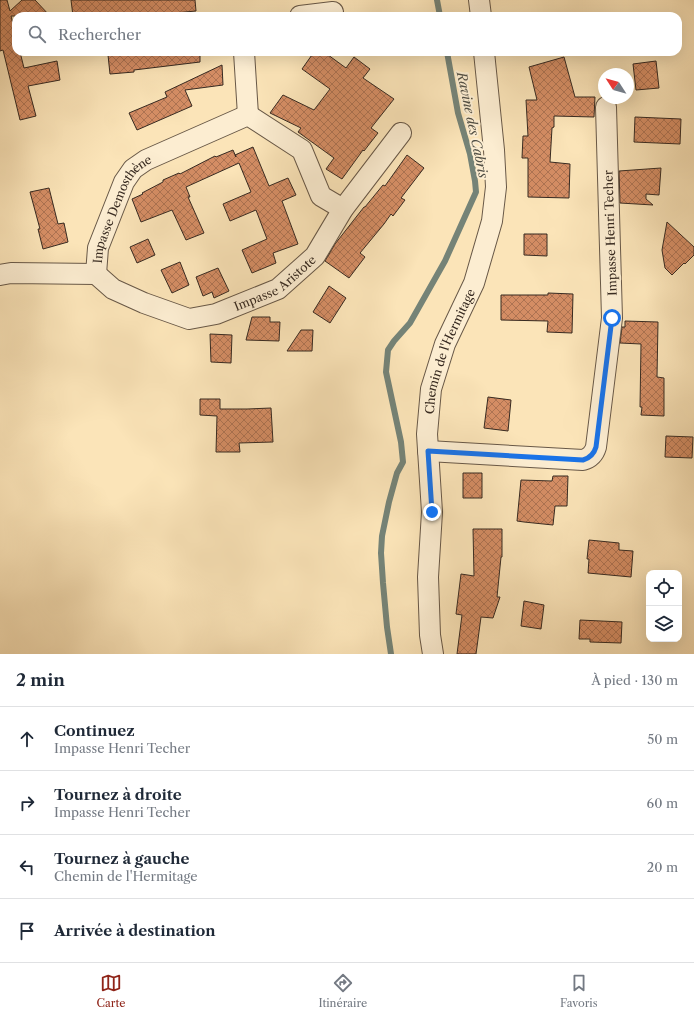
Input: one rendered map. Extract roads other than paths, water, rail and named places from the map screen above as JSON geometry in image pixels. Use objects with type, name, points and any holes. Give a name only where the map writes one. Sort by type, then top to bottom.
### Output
[{"type":"street","points":[[479,0],[480,12]]},
{"type":"street","points":[[244,56],[248,115],[302,150],[321,196],[343,209]]},
{"type":"street","name":"Chemin de l'Hermitage","points":[[433,654],[430,635],[428,577],[432,512],[427,434],[431,389],[445,344],[474,282],[492,221],[496,179],[484,56]]},
{"type":"street","name":"Impasse Henri Techer","points":[[428,451],[583,460],[588,459],[594,452],[596,447],[612,318],[606,107]]},
{"type":"street","name":"Impasse Demosthène","points":[[0,275],[11,272],[96,274],[98,248],[124,182],[133,169],[146,160],[248,115]]},
{"type":"street","name":"Impasse Aristote","points":[[96,274],[112,289],[144,304],[189,319],[216,314],[278,289],[315,256],[343,209],[401,132]]},
{"type":"waterway","name":"Ravine des Cabris","points":[[437,0],[439,12]]},
{"type":"waterway","name":"Ravine des Cabris","points":[[391,654],[383,583],[381,553],[382,536],[397,473],[403,462],[401,442],[386,372],[388,350],[410,323],[445,261],[476,192],[470,154],[458,113],[448,56]]}]
